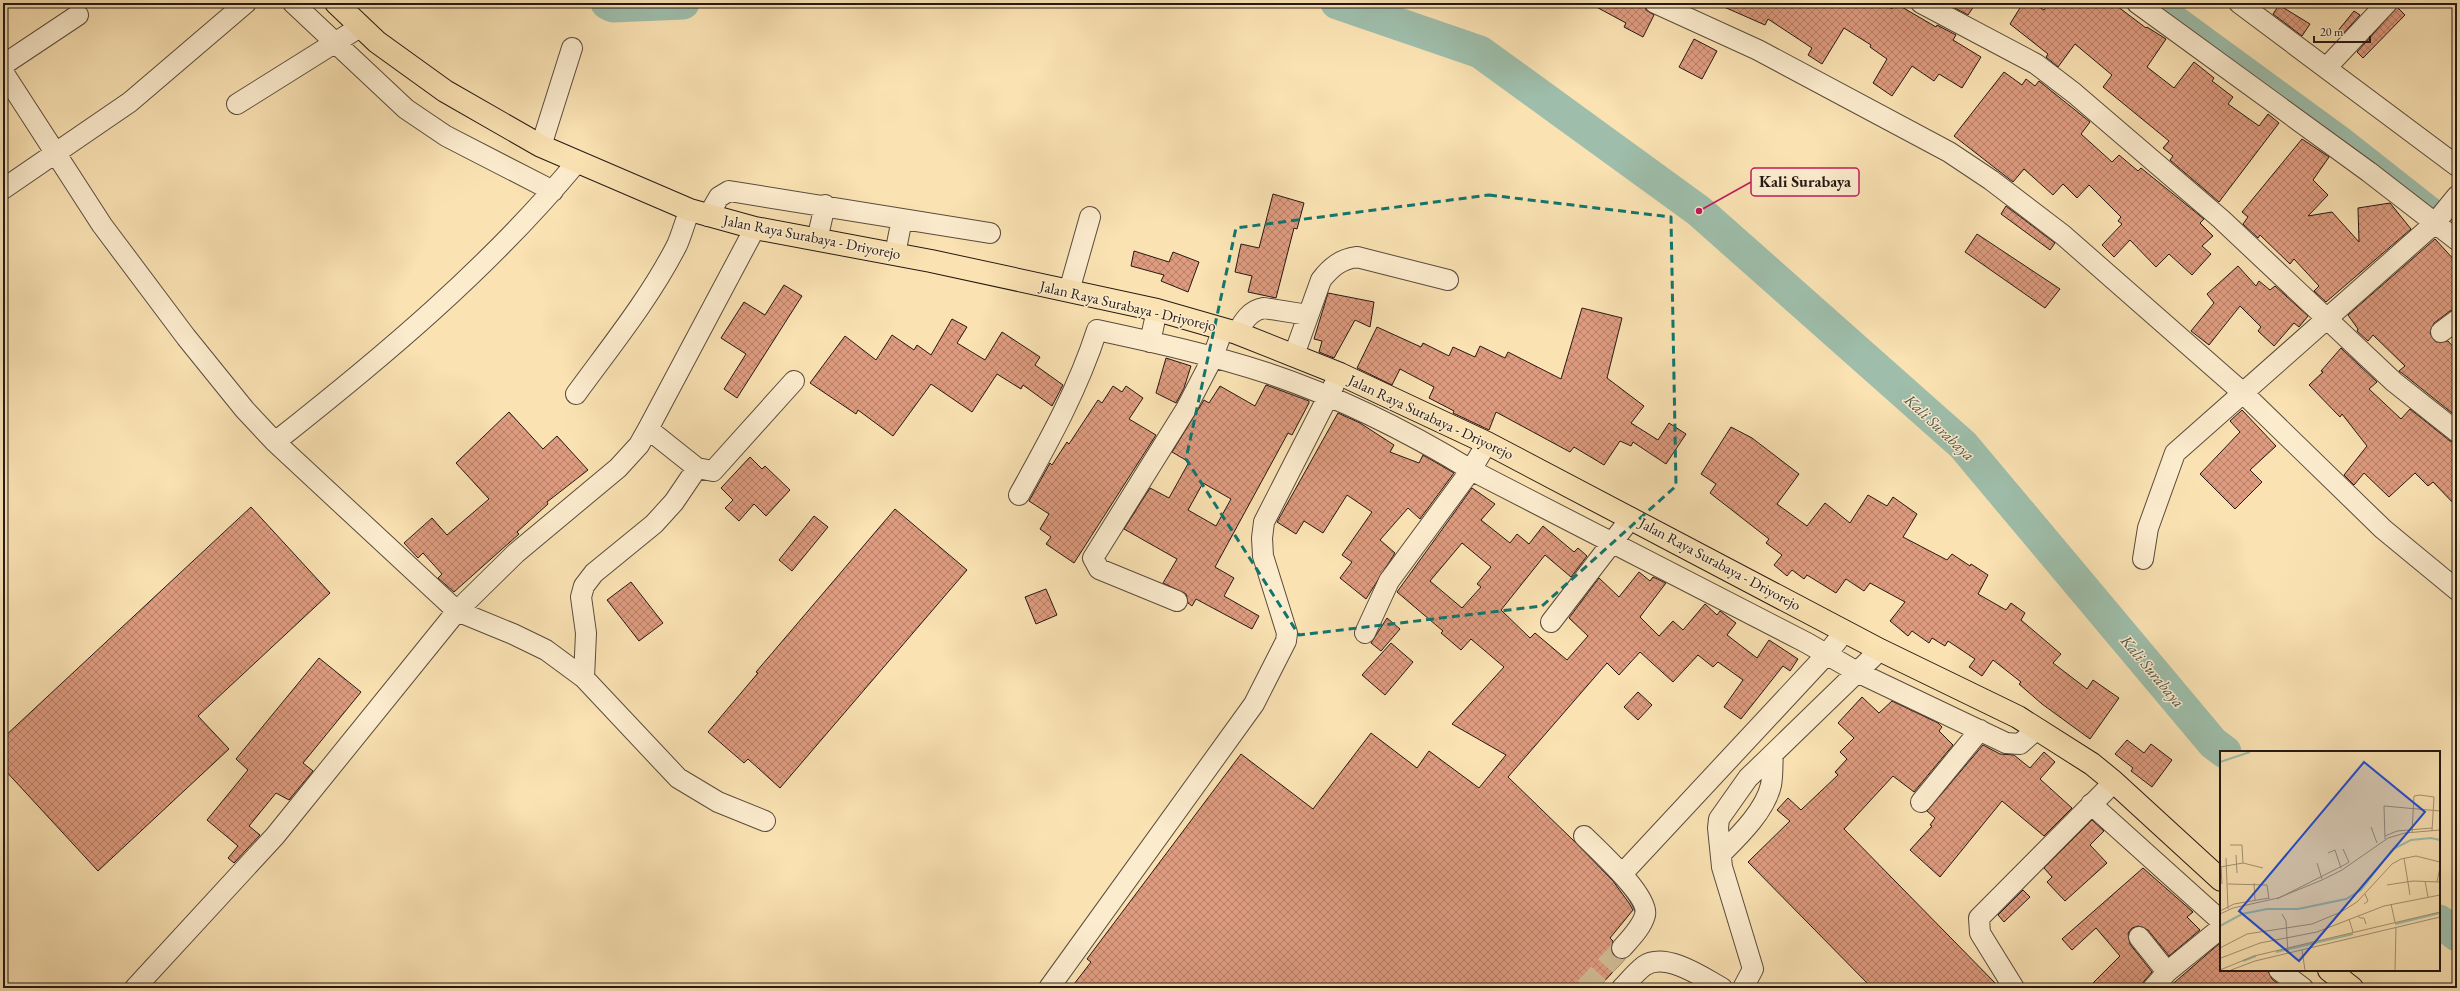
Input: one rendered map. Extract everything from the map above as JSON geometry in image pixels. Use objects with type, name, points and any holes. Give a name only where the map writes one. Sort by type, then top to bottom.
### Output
[{"type":"main road","name":"Jalan Raya Surabaya - Driyorejo","points":[[336,3],[360,27],[445,92],[541,146],[699,213],[755,228],[895,254],[1157,310],[1230,331],[1340,374],[1487,443],[1880,650],[2018,717],[2092,764],[2114,782],[2220,879]]},
{"type":"main road","points":[[2330,971],[2352,988]]},
{"type":"street","points":[[3,189],[130,102],[246,3]]},
{"type":"street","points":[[293,3],[406,109],[440,132],[553,190]]},
{"type":"street","points":[[1655,3],[1758,50],[1949,152],[1991,180],[2063,235],[2242,392],[2383,529],[2457,590]]},
{"type":"street","points":[[1921,3],[2036,64],[2074,93],[2221,219],[2328,318],[2394,382],[2457,432]]},
{"type":"street","points":[[2137,3],[2437,221],[2457,240]]},
{"type":"street","points":[[2239,3],[2327,67],[2457,166]]},
{"type":"street","points":[[2327,67],[2387,3]]},
{"type":"street","points":[[3,65],[78,15]]},
{"type":"street","points":[[237,104],[336,44],[360,27]]},
{"type":"street","points":[[541,146],[572,48]]},
{"type":"street","points":[[3,72],[102,225],[186,337],[245,410],[275,442],[457,611],[513,634],[546,650],[584,678],[678,778],[718,802],[765,822]]},
{"type":"street","points":[[275,442],[328,400],[464,283],[510,238],[577,162]]},
{"type":"street","points":[[576,394],[621,333],[677,244],[699,213],[729,191],[825,205],[990,233]]},
{"type":"street","points":[[2143,559],[2148,528],[2175,453],[2242,392],[2437,221],[2457,196]]},
{"type":"street","points":[[817,240],[825,205]]},
{"type":"street","points":[[1069,291],[1090,216]]},
{"type":"street","points":[[895,254],[902,219]]},
{"type":"street","points":[[135,988],[275,836],[457,611],[516,553],[618,468],[629,457],[648,429],[755,228]]},
{"type":"street","points":[[1294,355],[1321,280],[1329,270],[1346,259],[1357,257],[1448,280]]},
{"type":"street","points":[[1177,601],[1099,569],[1093,558],[1186,409],[1212,358],[1230,331],[1257,309],[1264,308],[1308,315]]},
{"type":"street","points":[[1150,342],[1157,310]]},
{"type":"street","points":[[2441,332],[2457,320]]},
{"type":"street","name":"Jalan Raya Surabaya - Driyorejo","points":[[1019,495],[1064,416],[1088,358],[1097,330],[1150,342],[1266,373],[1329,396],[1426,442],[1471,470],[1807,642],[1826,655],[1857,672],[2014,745],[2020,744],[2037,729]]},
{"type":"street","points":[[1048,988],[1254,704],[1286,641],[1287,633],[1263,556],[1262,538],[1264,522],[1340,374]]},
{"type":"street","points":[[648,429],[697,468],[705,471],[716,470],[794,382]]},
{"type":"street","points":[[1365,633],[1389,581],[1471,470],[1487,443]]},
{"type":"street","points":[[584,678],[586,633],[581,597],[584,586],[594,573],[654,524],[674,502],[697,468]]},
{"type":"street","points":[[1551,622],[1611,542],[1631,518]]},
{"type":"street","points":[[1622,874],[1826,655],[1845,631]]},
{"type":"street","points":[[1743,988],[1753,970],[1730,899],[1721,854],[1718,828],[1720,819],[1739,788],[1880,650]]},
{"type":"street","points":[[1921,802],[1980,730]]},
{"type":"street","points":[[1721,854],[1736,839],[1764,802],[1770,785],[1773,754]]},
{"type":"street","points":[[2014,988],[1980,933],[1979,918],[2114,782]]},
{"type":"street","points":[[2091,804],[2220,920]]},
{"type":"street","points":[[1584,836],[1622,874],[1644,904],[1646,910],[1641,924],[1622,948]]},
{"type":"street","points":[[2153,988],[2167,972],[2220,929]]},
{"type":"street","points":[[2139,937],[2167,972]]},
{"type":"street","points":[[1622,988],[1645,966],[1655,963],[1680,965],[1722,988]]},
{"type":"street","points":[[2280,971],[2303,988]]},
{"type":"highlighted area","points":[[1489,195],[1671,217],[1676,486],[1542,606],[1299,635],[1186,459],[1236,228]]},
{"type":"building","points":[[1589,3],[1644,3],[1646,10],[1654,15],[1643,37],[1624,27],[1626,23]]},
{"type":"building","points":[[1715,3],[1882,3],[1892,9],[1895,3],[1936,27],[1937,25],[1956,35],[1953,40],[1981,57],[1962,88],[1939,74],[1934,81],[1912,66],[1892,96],[1873,83],[1887,59],[1870,47],[1871,45],[1844,28],[1822,64],[1808,55],[1812,48],[1768,19],[1765,25]]},
{"type":"building","points":[[1950,3],[1976,3],[1968,15],[1949,5]]},
{"type":"building","points":[[2023,3],[2033,3],[2044,10],[2049,3],[2113,3],[2146,28],[2147,27],[2166,39],[2147,67],[2174,88],[2194,62],[2214,78],[2212,81],[2233,97],[2228,104],[2259,126],[2268,114],[2279,123],[2219,202],[2170,160],[2173,156],[2163,148],[2169,141],[2103,87],[2112,75],[2075,44],[2058,67],[2046,57],[2048,54],[2010,24]]},
{"type":"building","points":[[2279,5],[2310,24],[2302,36],[2273,14]]},
{"type":"building","points":[[2397,7],[2405,15],[2363,58],[2357,52]]},
{"type":"building","points":[[2354,11],[2360,15],[2341,36],[2337,32]]},
{"type":"building","points":[[1694,39],[1717,51],[1702,79],[1679,67]]},
{"type":"building","points":[[2004,72],[2022,85],[2026,79],[2035,86],[2039,81],[2090,122],[2081,134],[2112,162],[2119,155],[2138,171],[2141,168],[2204,219],[2200,223],[2213,236],[2202,246],[2211,254],[2192,275],[2169,254],[2156,267],[2130,240],[2114,257],[2102,245],[2122,224],[2118,221],[2121,217],[2089,185],[2077,198],[2063,184],[2053,195],[2024,169],[2013,182],[1954,136]]},
{"type":"building","points":[[2302,139],[2329,157],[2313,180],[2328,195],[2308,216],[2332,212],[2359,242],[2358,208],[2390,203],[2411,229],[2326,302],[2314,291],[2319,286],[2294,259],[2290,264],[2260,235],[2258,238],[2243,224],[2248,217],[2242,212]]},
{"type":"building","points":[[1273,194],[1304,203],[1297,229],[1294,228],[1276,298],[1248,292],[1252,276],[1235,272],[1241,244],[1259,248]]},
{"type":"building","points":[[2006,206],[2055,243],[2050,250],[2001,214]]},
{"type":"building","points":[[1977,234],[2060,289],[2045,308],[1965,252]]},
{"type":"building","points":[[2435,239],[2457,263],[2457,309],[2450,311],[2434,323],[2430,333],[2436,342],[2448,341],[2457,351],[2457,417],[2399,371],[2405,366],[2373,335],[2368,341],[2357,331],[2358,329],[2348,315]]},
{"type":"building","points":[[1134,251],[1169,262],[1173,252],[1199,262],[1188,292],[1161,281],[1164,275],[1131,266]]},
{"type":"building","points":[[2238,266],[2256,286],[2259,281],[2270,290],[2275,286],[2308,316],[2299,327],[2294,323],[2274,346],[2258,331],[2261,327],[2240,306],[2209,345],[2191,331],[2214,303],[2207,294]]},
{"type":"building","points":[[784,285],[802,296],[737,398],[724,389],[746,354],[721,338],[744,302],[765,315]]},
{"type":"building","points":[[1328,293],[1374,302],[1370,327],[1355,320],[1334,358],[1319,352],[1322,341],[1314,339]]},
{"type":"building","points":[[1582,308],[1622,318],[1607,378],[1644,406],[1631,423],[1658,440],[1669,423],[1686,434],[1666,464],[1633,442],[1631,446],[1620,441],[1604,465],[1574,447],[1570,452],[1496,412],[1489,430],[1453,413],[1454,411],[1429,398],[1434,387],[1400,369],[1392,385],[1357,368],[1377,327],[1421,347],[1423,343],[1449,356],[1453,347],[1475,357],[1480,346],[1505,358],[1508,352],[1561,379]]},
{"type":"building","points":[[952,319],[967,327],[957,343],[985,360],[1002,332],[1040,357],[1035,365],[1063,385],[1052,406],[1023,385],[1021,389],[997,374],[972,412],[931,384],[893,436],[858,410],[856,414],[810,383],[845,336],[876,360],[892,335],[914,350],[917,345],[931,355]]},
{"type":"building","points":[[2341,348],[2377,382],[2369,389],[2401,419],[2410,409],[2450,441],[2457,443],[2457,507],[2433,482],[2428,486],[2415,473],[2389,497],[2364,473],[2354,485],[2344,475],[2367,446],[2342,414],[2340,417],[2309,385],[2323,372],[2321,371]]},
{"type":"building","points":[[1166,358],[1191,366],[1184,388],[1176,403],[1156,393]]},
{"type":"building","points":[[1266,385],[1309,401],[1292,435],[1288,433],[1215,567],[1234,578],[1224,596],[1259,616],[1252,629],[1196,599],[1192,606],[1188,603],[1186,594],[1163,583],[1177,559],[1124,529],[1150,488],[1169,498],[1189,462],[1172,452],[1204,400],[1209,403],[1220,386],[1255,406]],"holes":[[[1203,483],[1231,499],[1216,526],[1188,510]]]},
{"type":"building","points":[[1113,386],[1122,392],[1126,386],[1143,398],[1129,419],[1156,435],[1074,563],[1046,544],[1051,537],[1040,529],[1049,514],[1029,501],[1050,463],[1052,465],[1067,442],[1069,444],[1098,400],[1102,403]]},
{"type":"building","points":[[2242,410],[2276,446],[2250,470],[2262,482],[2235,509],[2200,474],[2240,432],[2230,421]]},
{"type":"building","points":[[509,412],[543,449],[557,436],[588,470],[547,502],[548,504],[517,532],[519,534],[454,592],[438,578],[442,574],[423,553],[418,558],[404,543],[432,518],[447,535],[489,499],[456,463]]},
{"type":"building","points":[[1338,413],[1360,423],[1394,445],[1390,452],[1419,463],[1423,455],[1454,473],[1420,519],[1408,508],[1380,540],[1395,553],[1366,599],[1340,578],[1352,562],[1342,555],[1372,512],[1347,495],[1323,533],[1304,521],[1296,534],[1277,522]]},
{"type":"building","points":[[1731,427],[1752,438],[1799,474],[1777,504],[1807,526],[1825,503],[1850,523],[1868,495],[1887,506],[1893,497],[1917,514],[1903,537],[1947,560],[1952,554],[1970,566],[1971,564],[1988,575],[1978,594],[2006,610],[2011,603],[2025,613],[2021,620],[2061,654],[2053,663],[2087,689],[2093,680],[2119,698],[2090,739],[2042,704],[2019,684],[2021,682],[1993,660],[1982,676],[1969,667],[1975,659],[1948,641],[1945,646],[1932,638],[1929,643],[1912,631],[1908,636],[1890,621],[1905,602],[1870,583],[1864,591],[1846,579],[1836,593],[1807,575],[1804,579],[1792,570],[1787,576],[1774,565],[1782,555],[1766,543],[1769,539],[1710,493],[1716,484],[1701,474]]},
{"type":"building","points":[[750,457],[762,469],[765,466],[790,490],[766,516],[754,504],[739,521],[725,508],[733,500],[721,488]]},
{"type":"building","points":[[1472,488],[1495,504],[1481,520],[1510,543],[1517,534],[1529,544],[1543,526],[1574,552],[1578,548],[1587,556],[1571,577],[1545,555],[1501,610],[1530,638],[1535,633],[1567,660],[1588,636],[1569,618],[1599,578],[1619,597],[1639,572],[1650,581],[1653,577],[1666,583],[1640,617],[1659,636],[1673,621],[1683,630],[1705,604],[1717,615],[1720,611],[1736,623],[1727,635],[1757,658],[1769,640],[1798,659],[1790,671],[1783,666],[1741,719],[1724,707],[1743,680],[1718,662],[1713,667],[1698,655],[1673,682],[1640,652],[1619,675],[1607,663],[1508,777],[1613,881],[1629,903],[1633,910],[1610,938],[1613,941],[1611,951],[1614,956],[1620,959],[1626,958],[1598,988],[1071,988],[1091,962],[1087,959],[1241,754],[1313,809],[1371,733],[1417,768],[1429,751],[1479,788],[1506,755],[1452,724],[1504,667],[1471,639],[1461,650],[1441,633],[1443,631],[1397,592]],"holes":[[[1462,543],[1491,567],[1477,584],[1481,587],[1462,608],[1430,581]]]},
{"type":"building","points":[[251,507],[330,593],[198,716],[229,749],[98,871],[3,768],[3,738]]},
{"type":"building","points":[[895,509],[967,570],[780,788],[748,759],[744,763],[708,732],[758,673],[756,672]]},
{"type":"building","points":[[814,516],[828,527],[792,571],[779,560]]},
{"type":"building","points":[[631,582],[663,623],[639,641],[607,600]]},
{"type":"building","points":[[1046,589],[1057,615],[1036,624],[1025,597]]},
{"type":"building","points":[[1387,618],[1400,629],[1381,651],[1371,643]]},
{"type":"building","points":[[1391,643],[1413,662],[1385,695],[1362,675]]},
{"type":"building","points":[[319,658],[361,692],[303,763],[313,771],[289,800],[276,793],[249,826],[260,835],[234,863],[228,858],[238,846],[207,820],[248,770],[236,759]]},
{"type":"building","points":[[1638,692],[1652,705],[1638,720],[1624,707]]},
{"type":"building","points":[[1862,697],[1879,713],[1892,701],[1938,723],[1942,727],[1939,731],[1953,745],[1914,792],[1893,776],[1844,829],[2000,988],[1872,988],[1748,862],[1790,821],[1777,810],[1788,798],[1801,810],[1838,775],[1835,772],[1847,759],[1840,752],[1854,738],[1838,723]]},
{"type":"building","points":[[2127,740],[2144,753],[2151,744],[2172,760],[2152,787],[2131,771],[2133,768],[2115,754]]},
{"type":"building","points":[[1983,745],[2000,754],[2014,755],[2030,768],[2044,752],[2055,762],[2040,779],[2072,808],[2044,836],[2002,801],[1940,877],[1910,850],[1932,826],[1930,825],[1935,818],[1927,811]]},
{"type":"building","points":[[2092,820],[2104,831],[2090,845],[2107,863],[2065,901],[2047,882],[2052,877],[2044,868]]},
{"type":"building","points":[[2143,868],[2193,912],[2187,917],[2200,930],[2169,956],[2148,930],[2138,926],[2132,928],[2128,933],[2130,944],[2152,972],[2144,981],[2142,988],[2088,988],[2120,956],[2096,928],[2072,950],[2062,939]]},
{"type":"building","points":[[2023,890],[2030,897],[2004,922],[1998,915]]},
{"type":"building","points":[[2220,943],[2220,971],[2268,971],[2272,979],[2283,988],[2168,988]]},
{"type":"waterway","name":"Kali Surabaya","points":[[607,3],[613,6],[683,3]]},
{"type":"waterway","name":"Kali Surabaya","points":[[1337,3],[1480,52],[1699,211],[1963,445],[2213,743],[2224,751]]},
{"type":"waterway","points":[[2161,3],[2344,137],[2457,226]]},
{"type":"waterway","name":"Kali Surabaya","points":[[2440,922],[2457,935]]},
{"type":"tunnel","points":[[1585,988],[1622,948]]},
{"type":"place","name":"Kali Surabaya","points":[[1699,211]]}]
